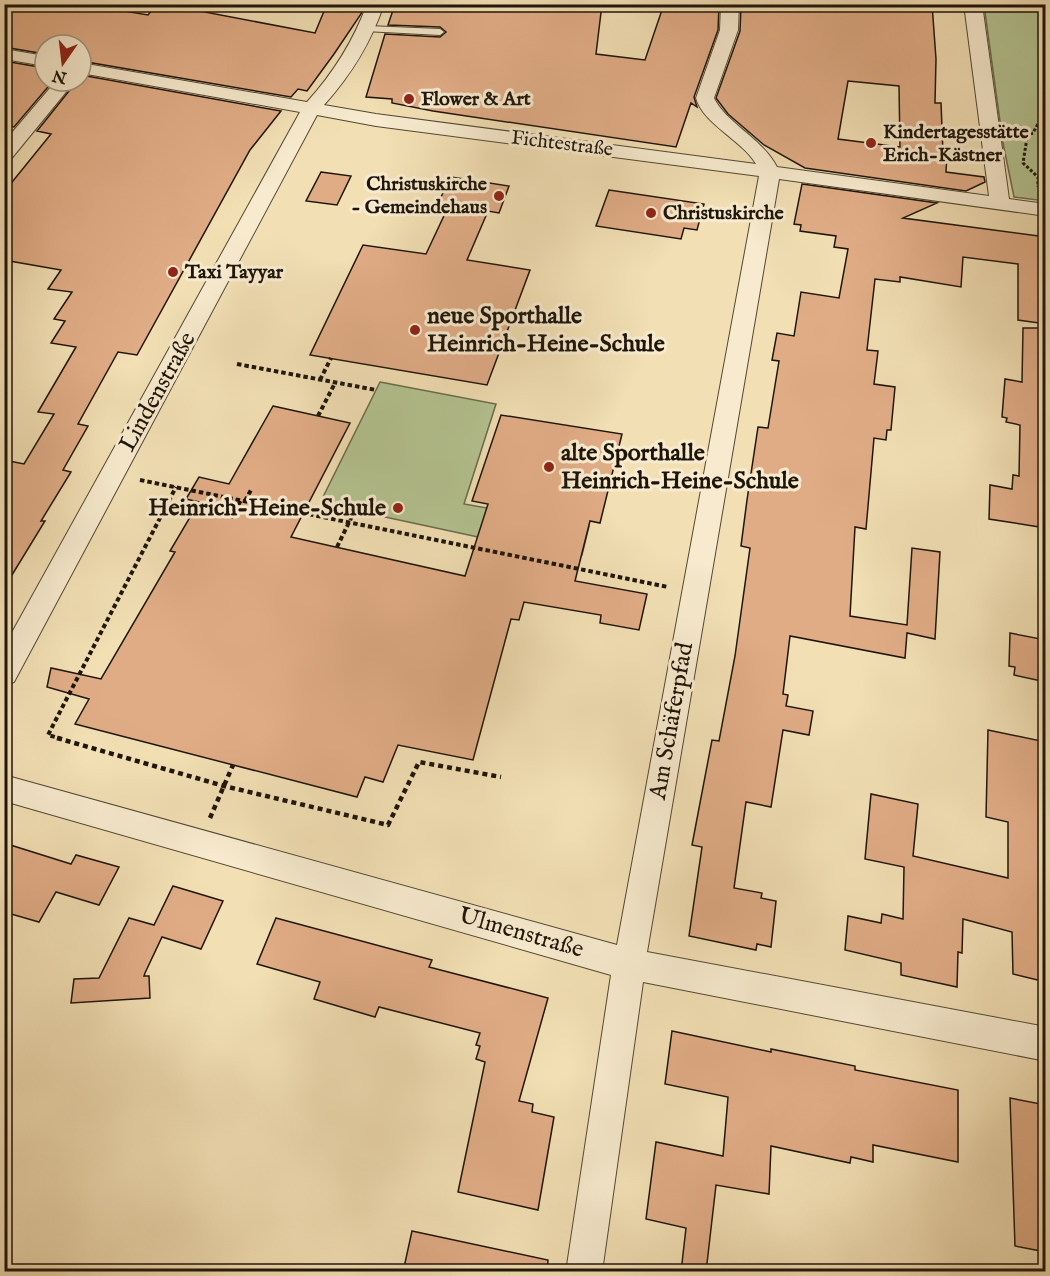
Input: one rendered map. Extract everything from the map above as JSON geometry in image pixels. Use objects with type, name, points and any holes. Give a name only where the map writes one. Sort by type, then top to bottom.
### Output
[{"type":"street","name":"Lindenstraße","points":[[4,674],[311,109],[345,69],[368,28],[376,4]]},
{"type":"street","points":[[730,4],[729,30],[705,98],[706,102],[746,139],[766,163],[770,172]]},
{"type":"street","points":[[973,4],[1000,204]]},
{"type":"street","points":[[4,54],[33,59]]},
{"type":"street","name":"Fichtestraße","points":[[93,70],[311,109],[447,130],[554,142],[1041,210]]},
{"type":"street","points":[[4,155],[56,93]]},
{"type":"street","name":"Am Schäferpfad","points":[[585,1272],[629,964],[770,172]]},
{"type":"street","name":"Ulmenstraße","points":[[4,788],[629,964],[1046,1044]]},
{"type":"lane","points":[[368,28],[440,32]]},
{"type":"path","points":[[1008,138],[1027,138],[1035,133],[1046,109]]},
{"type":"path","points":[[1027,138],[1023,163],[1038,177],[1041,210]]},
{"type":"path","points":[[320,380],[331,358]]},
{"type":"path","points":[[237,364],[376,390]]},
{"type":"path","points":[[318,416],[335,383]]},
{"type":"path","points":[[113,474],[695,592]]},
{"type":"path","points":[[176,487],[48,735],[224,786],[388,825],[419,762],[501,777]]},
{"type":"path","points":[[231,518],[252,488]]},
{"type":"path","points":[[338,547],[355,510]]},
{"type":"path","points":[[199,843],[233,765]]},
{"type":"green space","points":[[984,5],[1045,5],[1045,201],[1014,197],[1003,143]]},
{"type":"green space","points":[[380,382],[496,404],[464,504],[589,526],[582,555],[478,537],[320,503]]},
{"type":"building","points":[[4,4],[82,4],[148,15],[157,4],[163,4],[315,33],[327,4],[364,4],[361,14],[307,91],[298,89],[291,97],[93,63],[93,33],[33,33],[33,52],[4,47]]},
{"type":"building","points":[[395,4],[602,4],[596,54],[645,60],[664,4],[716,4],[719,6],[718,30],[694,97],[697,107],[691,103],[676,147],[433,111],[392,103],[392,99],[366,97],[385,34],[440,37],[446,32],[440,27],[388,25]]},
{"type":"building","points":[[800,4],[932,4],[936,59],[935,103],[941,103],[943,153],[947,153],[946,172],[984,177],[985,182],[966,191],[805,168],[764,145],[728,114],[716,98],[740,31],[741,7],[800,9]],"holes":[[[848,81],[899,86],[900,147],[838,139]]]},
{"type":"building","points":[[4,61],[33,66],[33,93],[43,93],[14,127],[4,125]]},
{"type":"building","points":[[93,77],[281,111],[250,150],[137,355],[118,352],[78,424],[88,426],[63,470],[71,472],[41,521],[45,521],[4,588],[4,460],[24,464],[54,414],[38,412],[76,347],[51,343],[65,321],[54,319],[72,292],[48,289],[61,270],[4,260],[4,192],[51,134],[37,131],[67,93],[93,93]]},
{"type":"building","points":[[321,172],[351,176],[337,205],[306,201]]},
{"type":"building","name":"neue Sporthalle Heinrich-Heine-Schule","points":[[451,177],[509,186],[499,213],[488,211],[467,260],[530,270],[487,385],[310,355],[363,245],[426,254],[449,205],[438,203]]},
{"type":"building","points":[[802,184],[937,203],[903,218],[1046,237],[1046,324],[1018,320],[1018,264],[963,257],[961,287],[900,277],[900,282],[875,279],[867,350],[878,351],[874,384],[895,387],[891,430],[887,430],[886,440],[874,438],[866,529],[855,527],[850,616],[907,625],[912,548],[940,552],[935,639],[907,633],[905,658],[790,636],[783,694],[788,695],[786,706],[813,711],[809,735],[783,730],[771,807],[746,802],[734,888],[762,893],[761,898],[776,901],[771,947],[757,944],[756,950],[689,936],[702,847],[692,845],[712,740],[719,741],[735,656],[750,548],[741,546],[758,427],[768,428],[779,361],[772,360],[777,333],[794,336],[801,292],[839,298],[848,249],[834,247],[836,236],[800,231],[801,225],[794,224]]},
{"type":"building","name":"Christuskirche","points":[[609,190],[704,204],[697,230],[684,228],[681,239],[596,226]]},
{"type":"building","points":[[1023,328],[1046,328],[1046,528],[989,519],[990,485],[1012,489],[1013,475],[1019,476],[1020,425],[1006,422],[1007,418],[1002,417],[1005,379],[1022,382]]},
{"type":"building","points":[[273,406],[350,423],[291,537],[465,576],[488,504],[472,501],[501,415],[622,434],[600,523],[590,521],[575,581],[647,594],[639,630],[600,623],[601,615],[524,602],[519,620],[511,619],[473,760],[398,745],[383,782],[365,777],[357,797],[75,724],[89,699],[47,687],[51,668],[101,679],[175,552],[170,551],[199,502],[186,499],[199,477],[229,484]]},
{"type":"building","points":[[1010,633],[1046,640],[1046,682],[1014,675],[1015,667],[1009,666]]},
{"type":"building","points":[[988,730],[1046,742],[1046,982],[1013,974],[1012,932],[963,919],[962,953],[958,952],[957,987],[901,975],[901,963],[845,950],[848,916],[881,923],[882,914],[903,919],[904,867],[865,859],[871,794],[918,804],[913,856],[1008,878],[1008,822],[986,817]]},
{"type":"building","points":[[4,843],[71,864],[76,855],[119,867],[99,905],[56,892],[39,922],[4,912]]},
{"type":"building","points":[[173,886],[223,901],[201,949],[162,937],[144,976],[149,976],[150,998],[71,1003],[74,979],[99,978],[129,918],[154,925]]},
{"type":"building","points":[[276,918],[432,960],[429,967],[548,998],[519,1101],[533,1104],[532,1112],[554,1117],[538,1210],[458,1192],[485,1062],[476,1059],[480,1046],[476,1045],[480,1033],[379,1007],[375,1017],[314,999],[320,982],[257,964]]},
{"type":"building","points":[[672,1031],[771,1052],[771,1049],[855,1066],[855,1070],[958,1090],[958,1162],[873,1145],[873,1162],[851,1157],[850,1163],[771,1146],[769,1194],[716,1185],[706,1272],[681,1272],[686,1228],[646,1219],[656,1142],[723,1156],[728,1097],[665,1084]]},
{"type":"building","points":[[1010,1098],[1046,1105],[1046,1252],[1015,1246]]},
{"type":"building","points":[[412,1231],[548,1260],[547,1272],[403,1272]]},
{"type":"place","name":"Flower & Art","points":[[409,99]]},
{"type":"place","name":"Kindertagesstätte Erich-Kästner","points":[[871,143]]},
{"type":"place","name":"Christuskirche - Gemeindehaus","points":[[499,196]]},
{"type":"place","name":"Christuskirche","points":[[651,213]]},
{"type":"place","name":"Taxi Tayyar","points":[[173,272]]},
{"type":"place","name":"neue Sporthalle Heinrich-Heine-Schule","points":[[415,330]]},
{"type":"place","name":"alte Sporthalle Heinrich-Heine-Schule","points":[[549,467]]},
{"type":"place","name":"Heinrich-Heine-Schule","points":[[398,508]]}]
